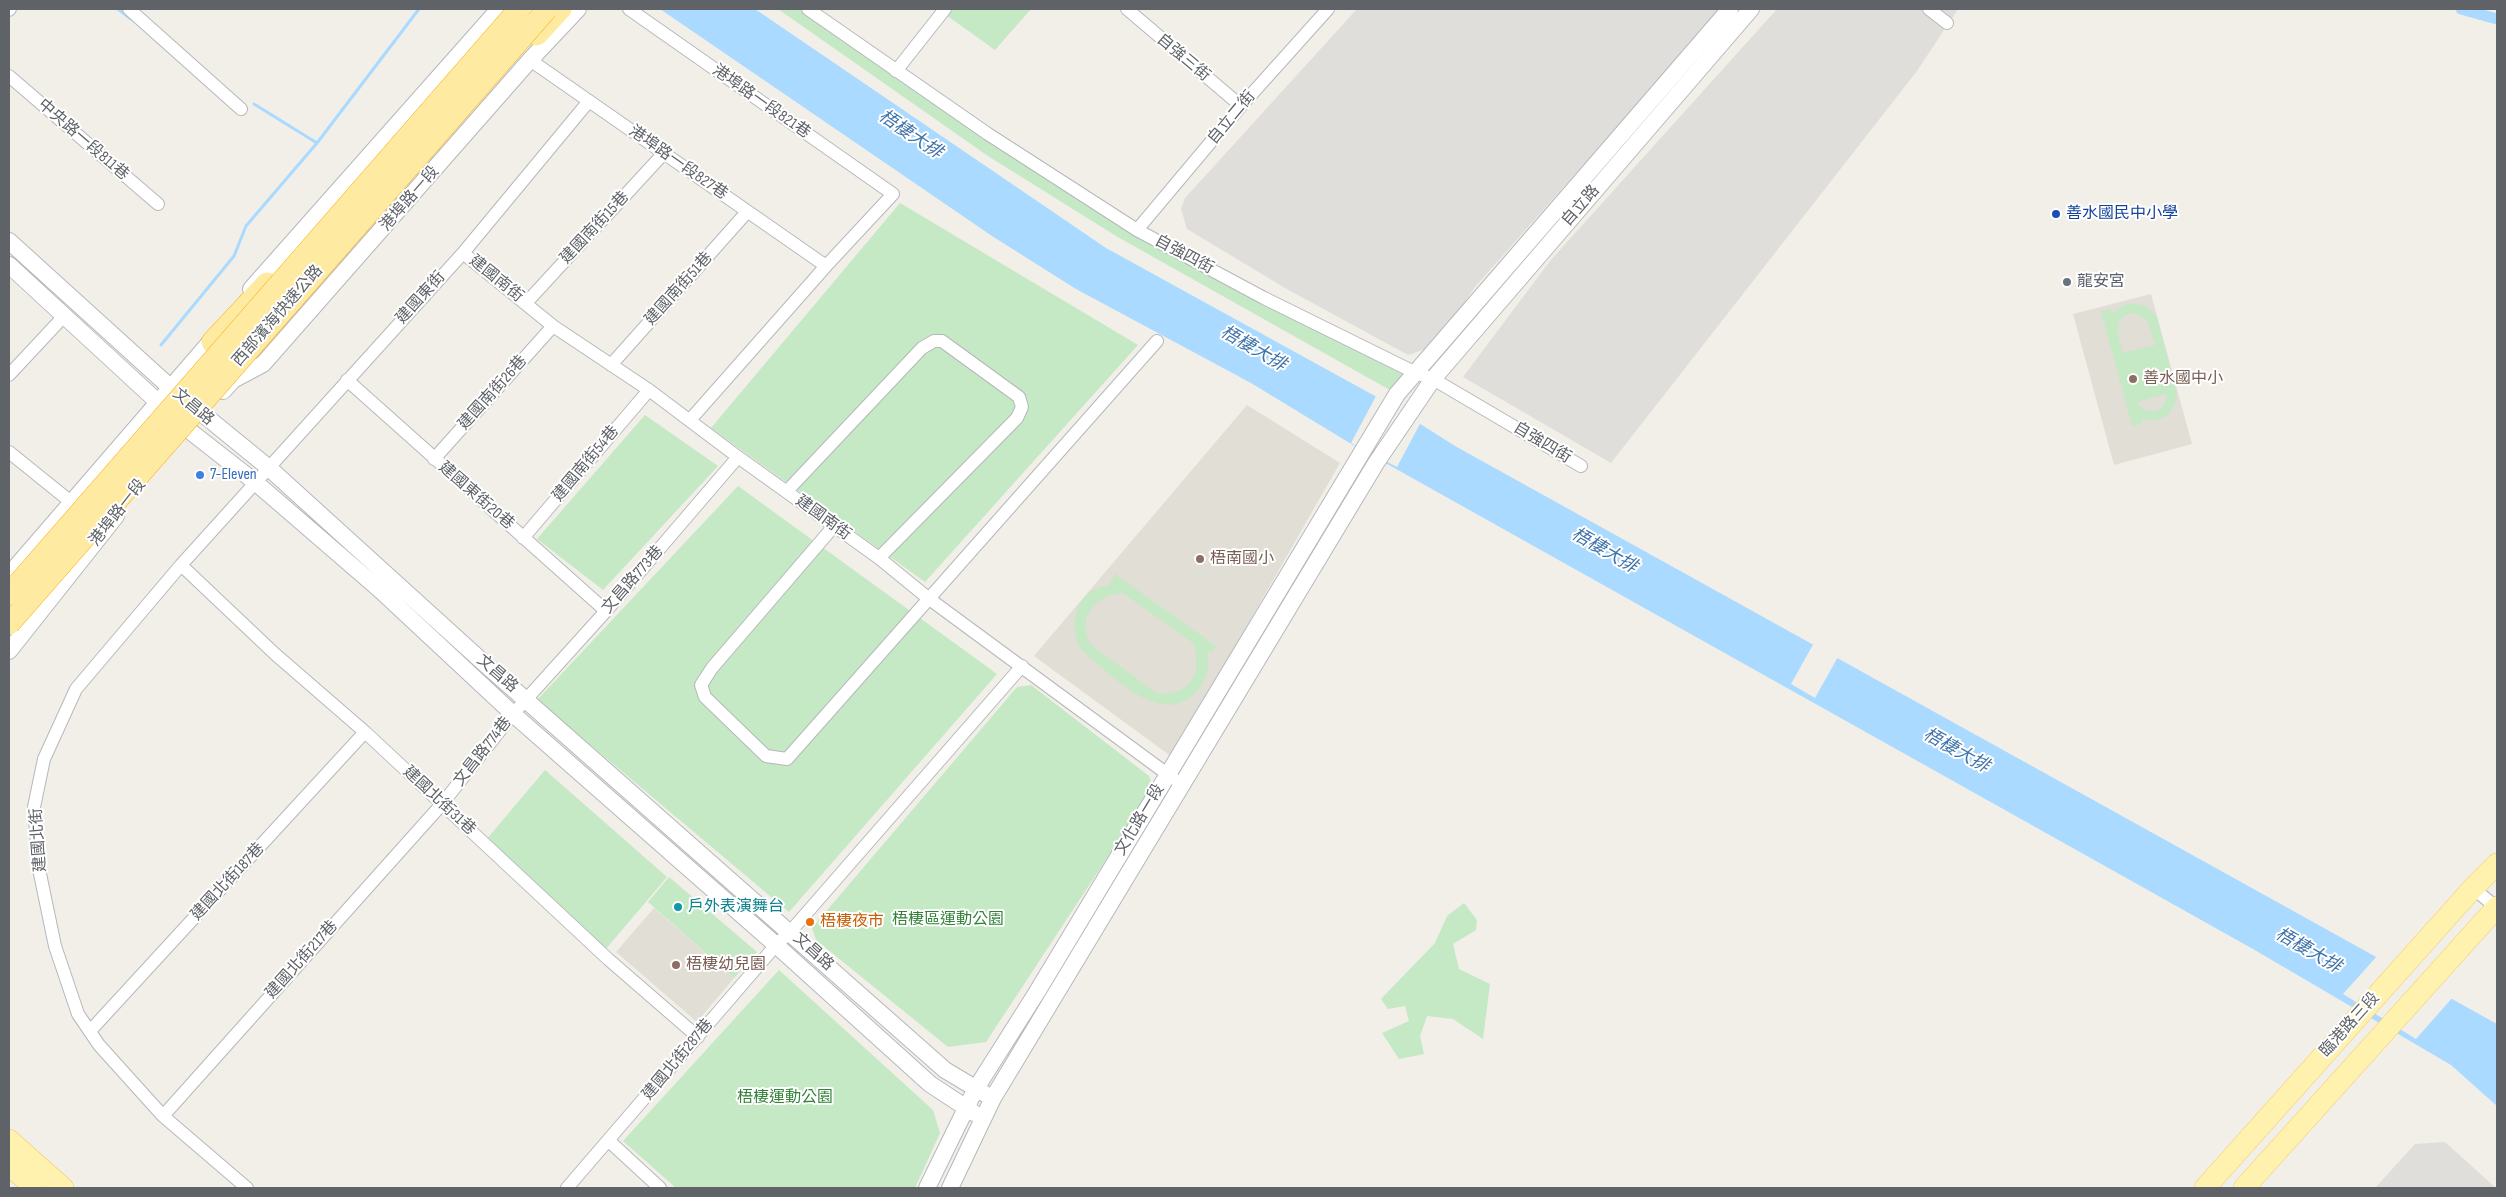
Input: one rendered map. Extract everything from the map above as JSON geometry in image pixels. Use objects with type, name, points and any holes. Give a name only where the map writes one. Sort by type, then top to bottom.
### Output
[{"type":"highway","points":[[212,342],[275,275],[508,9]]},
{"type":"highway","name":"西部濱海快速公路","points":[[9,594],[519,9]]},
{"type":"highway","name":"西部濱海快速公路","points":[[9,624],[547,9]]},
{"type":"highway","points":[[233,380],[561,9]]},
{"type":"main road","name":"臨港路三段","points":[[2205,1188],[2405,963],[2473,888],[2496,867]]},
{"type":"main road","name":"臨港路三段","points":[[2244,1188],[2497,908]]},
{"type":"main road","points":[[9,1140],[63,1188]]},
{"type":"main road","points":[[9,1165],[35,1188]]},
{"type":"street","points":[[129,9],[241,109]]},
{"type":"street","name":"港埠路一段","points":[[9,575],[158,401],[212,342],[244,297],[498,9]]},
{"type":"street","name":"港埠路一段","points":[[9,651],[186,428],[233,380],[253,340],[294,281],[532,9]]},
{"type":"street","name":"港埠路一段","points":[[233,380],[263,364],[530,60],[578,9]]},
{"type":"street","name":"港埠路一段821巷","points":[[629,9],[893,194],[826,266]]},
{"type":"street","name":"自強四街","points":[[808,9],[1037,167],[1138,230],[1264,298],[1416,373],[1433,379],[1581,466]]},
{"type":"street","points":[[896,71],[945,9]]},
{"type":"street","name":"自強三街","points":[[1127,9],[1241,106]]},
{"type":"street","name":"自立二街","points":[[1138,230],[1241,106],[1328,9]]},
{"type":"street","name":"自立路","points":[[1397,394],[1730,9]]},
{"type":"street","name":"自立路","points":[[1414,405],[1433,379],[1751,9]]},
{"type":"street","points":[[1929,9],[1947,23]]},
{"type":"street","name":"港埠路一段827巷","points":[[530,60],[826,266]]},
{"type":"street","name":"中央路一段811巷","points":[[9,76],[158,204]]},
{"type":"street","name":"建國東街","points":[[269,468],[463,252],[589,101]]},
{"type":"street","name":"建國南街15巷","points":[[526,303],[664,153]]},
{"type":"street","name":"建國南街51巷","points":[[611,365],[748,212]]},
{"type":"street","name":"文昌路","points":[[9,240],[200,414],[269,468],[527,700],[945,1070],[975,1090],[994,1098]]},
{"type":"street","name":"建國南街","points":[[463,252],[553,326],[649,390],[738,457],[879,558],[928,598],[1182,784]]},
{"type":"street","name":"文昌路","points":[[9,265],[186,428],[255,482],[379,589],[514,714],[776,945],[930,1084],[983,1118]]},
{"type":"street","points":[[690,420],[826,266]]},
{"type":"street","name":"港埠路一段","points":[[212,342],[294,281]]},
{"type":"street","points":[[9,375],[65,315]]},
{"type":"street","name":"建國南街26巷","points":[[434,459],[553,326]]},
{"type":"street","points":[[786,491],[922,348],[934,340],[942,341],[1019,397],[1022,407],[1018,418],[879,558]]},
{"type":"street","points":[[834,526],[718,661],[701,685],[705,697],[766,756],[787,759],[859,680],[928,598],[1157,341]]},
{"type":"street","name":"建國東街20巷","points":[[347,380],[606,611]]},
{"type":"street","name":"建國南街54巷","points":[[523,538],[649,390]]},
{"type":"street","name":"文化路一段","points":[[928,1188],[975,1090],[1037,992],[1397,394]]},
{"type":"street","name":"文化路一段","points":[[950,1188],[994,1098],[1376,463],[1414,405]]},
{"type":"street","points":[[9,452],[71,502]]},
{"type":"street","name":"文昌路773巷","points":[[527,700],[738,457]]},
{"type":"street","name":"建國北街","points":[[247,1188],[164,1116],[90,1031],[78,1014],[55,946],[39,869],[34,807],[44,759],[76,689],[181,565],[269,468]]},
{"type":"street","name":"建國北街31巷","points":[[181,565],[275,654],[365,732],[608,959],[698,1037]]},
{"type":"street","name":"建國北街287巷","points":[[567,1188],[776,945],[790,932],[1022,666]]},
{"type":"street","name":"文昌路774巷","points":[[442,804],[527,700]]},
{"type":"street","name":"建國北街187巷","points":[[90,1031],[365,732]]},
{"type":"street","name":"建國北街217巷","points":[[164,1116],[442,804]]},
{"type":"street","points":[[2473,888],[2497,908]]},
{"type":"street","points":[[609,1141],[660,1188]]},
{"type":"shaded area","points":[[1357,9],[1721,9],[1475,287],[1434,346],[1408,355],[1285,288],[1187,229],[1181,209],[1185,198]]},
{"type":"shaded area","points":[[1777,9],[1958,9],[1917,71],[1611,463],[1463,377],[1550,261]]},
{"type":"shaded area","name":"善水國中小","points":[[2151,294],[2192,444],[2114,465],[2073,314]]},
{"type":"shaded area","name":"梧南國小","points":[[1247,405],[1340,463],[1172,757],[1034,656]]},
{"type":"shaded area","name":"梧棲幼兒園","points":[[654,908],[734,978],[697,1022],[616,952]]},
{"type":"shaded area","points":[[2445,1142],[2496,1188],[2375,1188],[2415,1144]]},
{"type":"green space","points":[[778,9],[807,9],[1123,220],[1404,371],[1397,394],[1116,236],[988,156]]},
{"type":"green space","points":[[945,9],[1031,9],[995,50],[942,12]]},
{"type":"green space","points":[[900,203],[1138,345],[925,582],[711,428]]},
{"type":"green space","points":[[2131,303],[2146,306],[2157,317],[2177,395],[2173,407],[2165,416],[2154,420],[2141,419],[2142,424],[2132,426],[2101,311],[2110,309],[2112,314],[2122,306]],"holes":[[[2134,313],[2147,320],[2155,345],[2123,353],[2118,334],[2119,323],[2122,318]],[[2167,394],[2163,407],[2156,411],[2145,410],[2137,402]]]},
{"type":"green space","points":[[645,415],[718,466],[603,590],[537,539]]},
{"type":"green space","points":[[738,486],[997,674],[789,912],[537,700]]},
{"type":"green space","points":[[1115,574],[1216,646],[1211,653],[1208,651],[1208,664],[1204,681],[1192,696],[1178,703],[1164,704],[1149,700],[1119,682],[1081,650],[1075,629],[1077,609],[1089,593],[1109,585]],"holes":[[[1123,593],[1193,643],[1196,664],[1195,673],[1191,681],[1185,688],[1177,692],[1155,692],[1091,645],[1087,635],[1087,617],[1097,603],[1104,598]]]},
{"type":"green space","name":"梧棲區運動公園","points":[[1031,685],[1149,776],[1153,788],[986,1042],[948,1047],[816,940],[812,928],[1017,687]]},
{"type":"green space","points":[[545,770],[667,877],[605,950],[486,840]]},
{"type":"green space","points":[[669,877],[757,952],[734,978],[648,902]]},
{"type":"green space","points":[[1464,903],[1477,920],[1476,930],[1453,944],[1459,969],[1490,984],[1483,1039],[1453,1019],[1427,1016],[1420,1036],[1424,1054],[1399,1059],[1382,1033],[1409,1021],[1405,1006],[1388,1009],[1381,999],[1435,943],[1447,916]]},
{"type":"green space","name":"梧棲運動公園","points":[[779,970],[933,1110],[940,1133],[915,1188],[676,1188],[623,1141]]},
{"type":"water","name":"梧棲大排","points":[[660,9],[755,9],[1106,248],[1384,401],[1455,446],[2497,1024],[2497,1106],[2451,1065],[2253,949],[1348,442],[1251,383],[1076,289],[992,236]]},
{"type":"pier","points":[[1376,396],[1421,422],[1397,467],[1351,443]]},
{"type":"pier","points":[[1815,641],[1839,655],[1815,698],[1791,684]]},
{"type":"pier","points":[[2378,955],[2453,997],[2416,1039],[2343,994]]},
{"type":"waterway","points":[[118,9],[131,19]]},
{"type":"waterway","points":[[161,345],[234,256],[246,226],[317,143],[419,9]]},
{"type":"waterway","points":[[2461,9],[2497,19]]},
{"type":"waterway","points":[[254,104],[317,143]]},
{"type":"place","name":"善水國民中小學","points":[[2056,214]]},
{"type":"place","name":"龍安宮","points":[[2067,282]]},
{"type":"place","name":"善水國中小","points":[[2133,379]]},
{"type":"place","name":"7-Eleven","points":[[200,475]]},
{"type":"place","name":"梧南國小","points":[[1200,559]]},
{"type":"place","name":"戶外表演舞台","points":[[678,907]]},
{"type":"place","name":"梧棲夜市","points":[[810,922]]},
{"type":"place","name":"梧棲幼兒園","points":[[676,965]]}]
